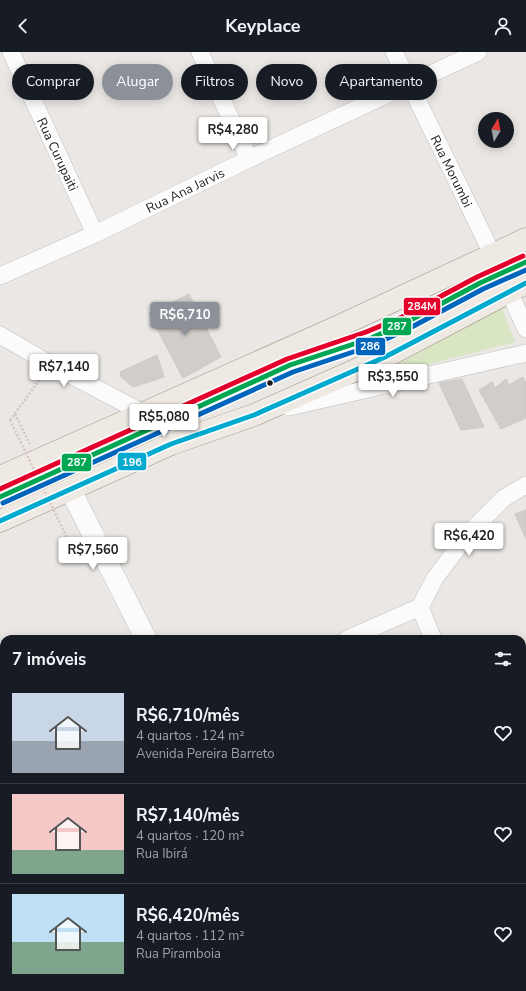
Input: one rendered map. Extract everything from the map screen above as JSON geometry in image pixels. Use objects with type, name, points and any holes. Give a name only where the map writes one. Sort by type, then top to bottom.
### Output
[{"type":"main road","points":[[0,521],[171,444],[254,415],[385,357],[507,276],[526,239]]},
{"type":"main road","points":[[0,477],[337,327],[507,276]]},
{"type":"street","name":"Rua Curupaiti","points":[[11,52],[95,234]]},
{"type":"street","points":[[200,52],[249,159]]},
{"type":"street","name":"Rua Morumbi","points":[[394,52],[400,64]]},
{"type":"street","name":"Rua Ana Jarvis","points":[[437,71],[478,52]]},
{"type":"street","name":"Rua Ana Jarvis","points":[[0,276],[95,234],[375,100]]},
{"type":"street","name":"Rua Morumbi","points":[[417,100],[507,276],[526,329]]},
{"type":"street","points":[[0,336],[143,413],[197,434]]},
{"type":"street","points":[[254,415],[526,353]]},
{"type":"street","points":[[356,635],[420,607],[435,578],[469,533],[504,498],[526,485]]},
{"type":"street","points":[[70,489],[144,635]]},
{"type":"street","points":[[420,607],[431,635]]},
{"type":"lane","points":[[0,497],[290,365],[369,339],[507,276],[526,262]]},
{"type":"path","points":[[50,364],[10,420],[70,544]]},
{"type":"path","points":[[15,414],[38,460]]},
{"type":"green space","points":[[502,308],[515,342],[368,380]]},
{"type":"building","points":[[189,294],[221,357],[183,378],[149,314]]},
{"type":"building","points":[[157,355],[164,377],[133,387],[121,377],[120,372]]},
{"type":"building","points":[[523,377],[526,383],[526,418],[501,429],[479,390],[492,382],[495,388],[506,379],[509,385]]},
{"type":"building","points":[[462,379],[484,427],[461,430],[439,383]]},
{"type":"building","points":[[526,510],[526,539],[515,514]]},
{"type":"transit line","name":"284M","points":[[0,489],[287,359],[366,332],[402,317],[477,277],[523,256]]},
{"type":"transit line","name":"287","points":[[0,497],[290,365],[369,339],[405,323],[480,283],[526,262]]},
{"type":"transit line","name":"286","points":[[3,503],[293,372],[371,346],[408,329],[483,289],[526,270]]},
{"type":"transit line","name":"196","points":[[0,521],[171,444],[254,415],[385,357],[526,283]]}]
